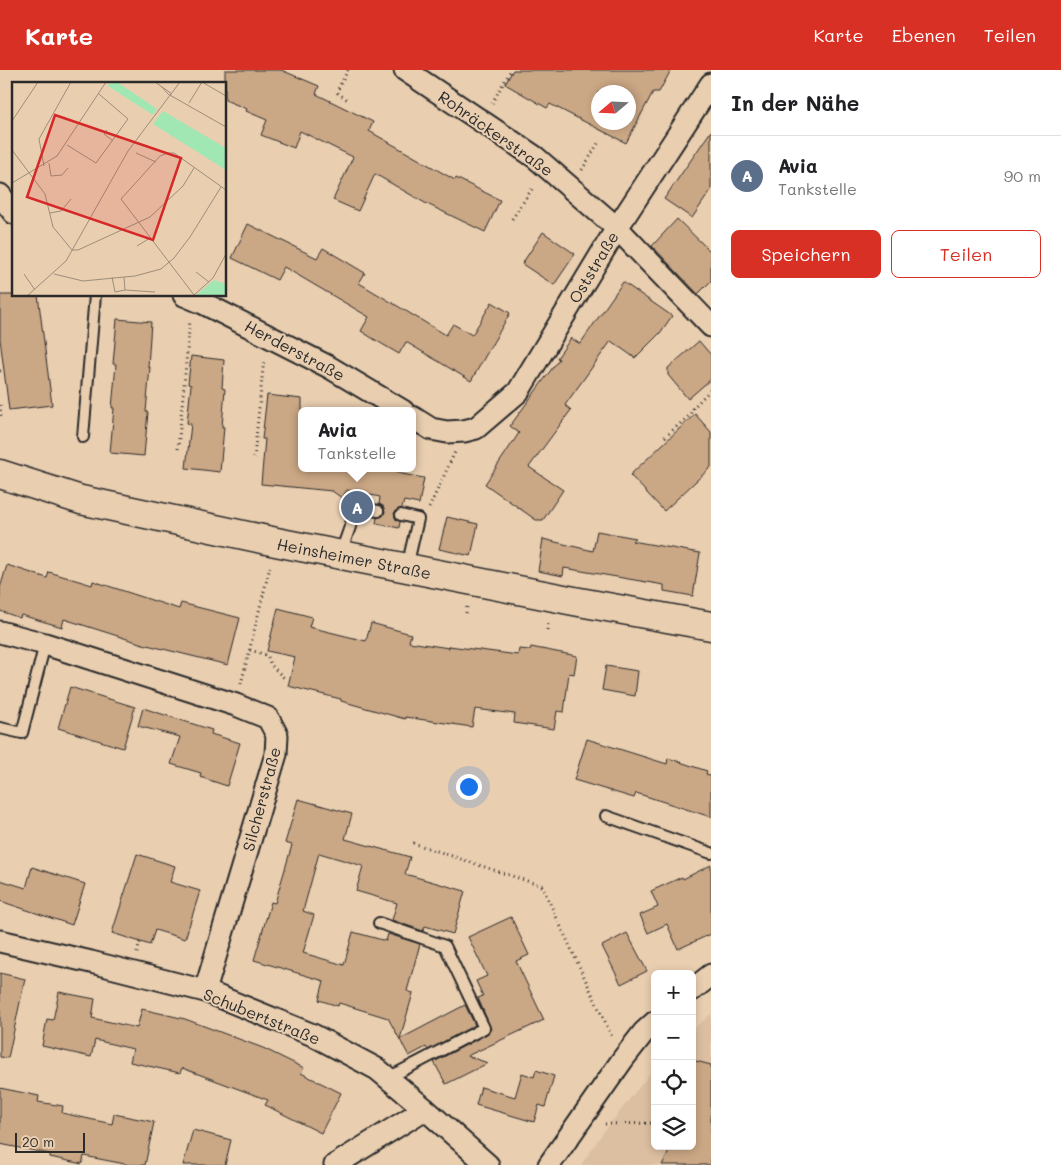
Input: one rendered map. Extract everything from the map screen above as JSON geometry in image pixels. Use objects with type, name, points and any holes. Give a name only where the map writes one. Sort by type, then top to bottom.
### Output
[{"type":"street","name":"Rohräckerstraße","points":[[405,70],[534,155],[617,228],[711,326]]},
{"type":"street","name":"Oststraße","points":[[470,429],[518,392],[617,228],[708,95]]},
{"type":"street","points":[[0,195],[12,210]]},
{"type":"street","name":"Herderstraße","points":[[188,297],[329,367],[396,407]]},
{"type":"street","points":[[416,420],[431,429],[447,432],[470,429]]},
{"type":"street","name":"Heinsheimer Straße","points":[[0,474],[81,500],[340,556],[711,626]]},
{"type":"street","name":"Silcherstraße","points":[[0,632],[45,644],[236,704],[268,718],[277,735],[276,754],[205,991]]},
{"type":"street","name":"Schubertstraße","points":[[0,941],[205,991],[313,1036],[376,1069],[425,1109],[488,1165]]},
{"type":"street","points":[[696,987],[711,975]]},
{"type":"street","points":[[549,1165],[623,1059],[651,1026]]},
{"type":"street","points":[[335,1165],[425,1109]]},
{"type":"lane","points":[[84,437],[95,296]]},
{"type":"lane","points":[[340,556],[357,507],[378,511]]},
{"type":"lane","points":[[401,515],[418,519],[407,569]]},
{"type":"lane","points":[[0,728],[22,733],[45,644]]},
{"type":"lane","points":[[606,816],[711,853]]},
{"type":"lane","points":[[379,923],[445,946],[484,1028],[388,1078]]},
{"type":"path","points":[[348,70],[338,93],[349,101]]},
{"type":"path","points":[[482,121],[511,70]]},
{"type":"path","points":[[571,188],[600,140]]},
{"type":"path","points":[[512,219],[548,168]]},
{"type":"path","points":[[178,449],[188,297]]},
{"type":"path","points":[[254,458],[267,335]]},
{"type":"path","points":[[665,437],[690,415],[693,408],[711,389]]},
{"type":"path","points":[[0,404],[1,416]]},
{"type":"path","points":[[418,519],[428,509],[470,429]]},
{"type":"path","points":[[236,704],[271,563]]},
{"type":"path","points":[[250,650],[267,655],[271,665],[285,679]]},
{"type":"path","points":[[413,843],[542,886],[623,1059]]},
{"type":"path","points":[[605,1124],[651,1123]]},
{"type":"shaded area","points":[[711,1014],[711,1165],[581,1165],[602,1134],[651,1072],[651,1150],[696,1150],[696,1027]]},
{"type":"building","points":[[225,70],[281,70],[319,86],[316,94],[373,122],[369,131],[455,180],[456,178],[500,200],[485,232],[425,203],[375,174],[358,211],[333,200],[353,157],[300,131],[294,148],[261,135],[267,120],[226,100]]},
{"type":"building","points":[[513,70],[671,70],[659,92],[653,92],[636,124],[636,85],[591,85],[591,125],[550,104],[547,108],[505,84]]},
{"type":"building","points":[[601,130],[633,130],[626,143]]},
{"type":"building","points":[[711,131],[711,190],[692,218],[664,199]]},
{"type":"building","points":[[677,219],[711,252],[711,281],[698,294],[652,246]]},
{"type":"building","points":[[248,224],[317,258],[323,248],[365,273],[359,283],[446,335],[453,324],[472,335],[492,302],[510,313],[471,381],[406,342],[399,354],[372,338],[361,331],[369,317],[284,267],[277,280],[232,258]]},
{"type":"building","points":[[543,232],[575,254],[554,285],[522,264]]},
{"type":"building","points":[[623,282],[672,316],[660,333],[635,358],[611,341],[565,405],[571,410],[529,467],[563,490],[543,520],[536,520],[485,484],[519,433],[510,426],[559,359],[557,358],[571,338],[580,344]]},
{"type":"building","points":[[0,295],[38,296],[52,405],[9,410],[0,339]]},
{"type":"building","points":[[117,319],[151,322],[146,412],[148,412],[144,456],[110,453],[116,364],[113,364]]},
{"type":"building","points":[[699,341],[711,355],[711,379],[688,399],[668,375],[668,368]]},
{"type":"building","points":[[191,356],[224,360],[222,388],[225,389],[222,427],[224,427],[220,472],[186,468],[191,424],[187,423],[191,385],[188,384]]},
{"type":"building","points":[[267,395],[302,399],[302,407],[298,407],[298,472],[396,472],[424,478],[419,504],[404,501],[402,508],[394,513],[400,522],[399,528],[376,523],[377,518],[383,516],[385,512],[383,506],[379,504],[380,497],[347,490],[342,498],[332,491],[261,484],[265,439],[262,439]]},
{"type":"building","points":[[695,414],[711,432],[711,467],[664,511],[630,475]]},
{"type":"building","points":[[447,517],[478,524],[471,556],[439,549]]},
{"type":"building","points":[[597,531],[636,538],[632,541],[700,553],[693,596],[664,591],[664,585],[564,568],[563,576],[538,571],[543,539],[593,551]]},
{"type":"building","points":[[7,565],[47,578],[49,572],[92,585],[93,581],[179,609],[181,603],[240,618],[228,665],[143,644],[64,619],[62,627],[21,615],[20,618],[0,611],[0,588]]},
{"type":"building","points":[[278,608],[312,617],[309,627],[366,641],[371,623],[411,634],[409,642],[518,655],[519,649],[530,650],[531,647],[577,656],[574,674],[569,673],[564,712],[557,711],[554,729],[514,723],[515,714],[475,709],[472,727],[405,717],[405,719],[341,701],[341,699],[288,686],[295,657],[267,651]]},
{"type":"building","points":[[606,666],[638,671],[635,696],[602,690]]},
{"type":"building","points":[[70,687],[135,707],[123,748],[58,728]]},
{"type":"building","points":[[143,708],[212,730],[211,734],[240,743],[227,786],[200,777],[201,773],[171,764],[180,737],[138,726]]},
{"type":"building","points":[[587,739],[667,764],[668,758],[707,771],[706,774],[711,776],[711,817],[636,793],[634,798],[574,780]]},
{"type":"building","points":[[298,799],[352,814],[345,839],[410,857],[405,874],[465,891],[453,934],[425,926],[423,931],[392,920],[397,903],[356,891],[363,866],[319,853],[303,911],[314,915],[303,953],[344,965],[353,932],[386,941],[388,934],[420,944],[407,991],[413,993],[400,1039],[465,1005],[475,1025],[428,1050],[426,1047],[409,1056],[388,1018],[339,1003],[338,1006],[319,1000],[324,981],[254,960],[271,902],[275,903],[292,845],[285,843]]},
{"type":"building","points":[[137,854],[175,866],[170,882],[200,891],[185,939],[155,930],[150,945],[112,933]]},
{"type":"building","points":[[711,865],[711,934],[678,949],[667,924],[648,933],[640,915],[658,907],[651,891],[682,877],[683,879]]},
{"type":"building","points":[[32,867],[85,884],[72,925],[0,901],[0,880],[26,888]]},
{"type":"building","points":[[511,917],[529,955],[516,961],[544,1020],[467,1056],[488,1063],[446,1084],[434,1062],[487,1034],[491,1029],[478,998],[483,996],[476,981],[487,976],[468,937]]},
{"type":"building","points":[[627,933],[647,971],[621,984],[602,946]]},
{"type":"building","points":[[0,973],[25,979],[8,1058],[0,1057]]},
{"type":"building","points":[[59,992],[95,999],[92,1018],[137,1028],[142,1009],[185,1019],[263,1048],[304,1068],[301,1073],[341,1093],[321,1133],[265,1105],[268,1100],[182,1068],[180,1073],[130,1062],[133,1049],[95,1040],[91,1057],[42,1046],[47,1019],[53,1020]]},
{"type":"building","points":[[696,1061],[711,1065],[711,1165],[662,1165],[670,1150],[696,1150]]},
{"type":"building","points":[[536,1070],[554,1076],[545,1107],[539,1105],[534,1122],[476,1105],[481,1087],[515,1097],[522,1073],[534,1077]]},
{"type":"building","points":[[0,1088],[39,1096],[38,1102],[63,1106],[62,1113],[112,1124],[114,1114],[154,1122],[145,1165],[130,1165],[84,1156],[82,1164],[50,1157],[50,1154],[0,1144]]},
{"type":"building","points":[[193,1130],[231,1140],[225,1165],[183,1165]]},
{"type":"place","name":"Avia","points":[[357,507]]}]
